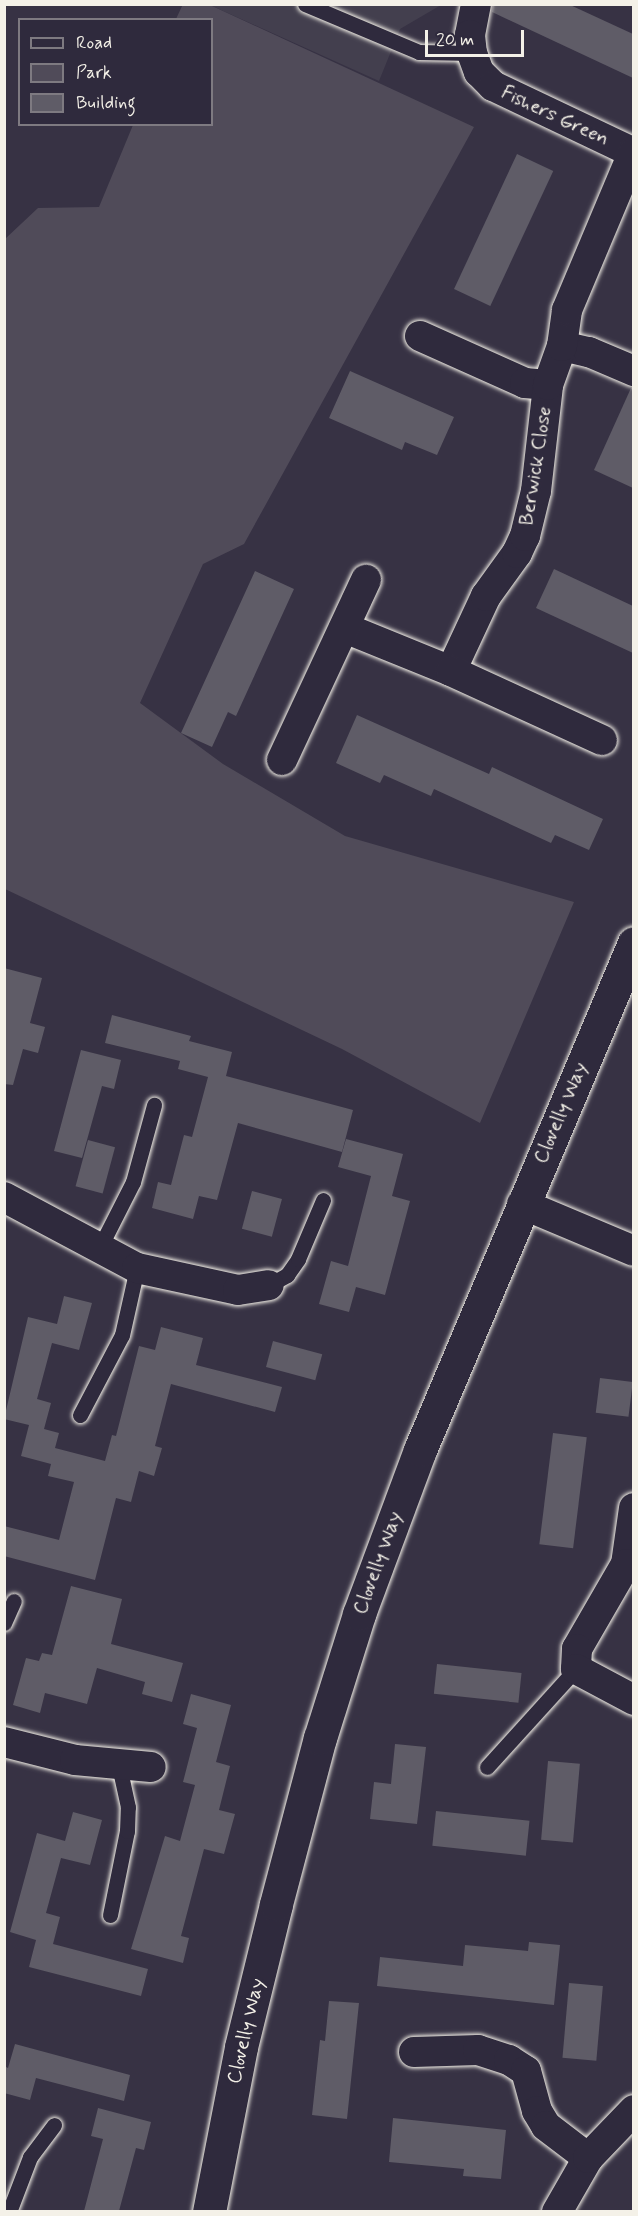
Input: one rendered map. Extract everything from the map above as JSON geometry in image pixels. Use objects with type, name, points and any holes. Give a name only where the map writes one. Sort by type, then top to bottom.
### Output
[{"type":"street","name":"Fishers Green","points":[[476,4],[470,34],[472,53],[479,72],[493,86],[633,153]]},
{"type":"street","name":"Berwick Close","points":[[451,671],[486,596],[517,554],[525,536],[536,491],[548,385],[562,346],[567,310],[633,153]]},
{"type":"street","name":"Berwick Close","points":[[420,336],[525,383],[548,385]]},
{"type":"street","points":[[562,346],[589,352],[633,371]]},
{"type":"street","points":[[282,759],[366,579]]},
{"type":"street","points":[[345,628],[451,671],[602,740]]},
{"type":"street","name":"Clovelly Way","points":[[209,2211],[244,2036],[320,1738],[359,1614],[463,1344],[633,944]]},
{"type":"street","points":[[4,1197],[137,1268],[238,1290],[269,1284]]},
{"type":"street","points":[[522,1204],[633,1251]]},
{"type":"street","points":[[633,1508],[626,1564],[577,1649],[576,1669],[633,1700]]},
{"type":"street","points":[[4,1742],[119,1766],[151,1767]]},
{"type":"street","points":[[414,2052],[478,2050],[509,2060],[526,2072],[537,2111],[546,2126],[588,2158]]},
{"type":"street","points":[[557,2211],[588,2158],[633,2110]]},
{"type":"lane","points":[[305,4],[335,10],[419,52],[472,53]]},
{"type":"lane","points":[[100,1247],[134,1182],[154,1105]]},
{"type":"lane","points":[[269,1284],[286,1275],[298,1259],[323,1200]]},
{"type":"lane","points":[[80,1415],[123,1335],[137,1268]]},
{"type":"lane","points":[[4,1623],[14,1601]]},
{"type":"lane","points":[[487,1767],[576,1669]]},
{"type":"lane","points":[[110,1915],[127,1831],[128,1807],[119,1766]]},
{"type":"lane","points":[[9,2211],[30,2157],[54,2125]]},
{"type":"shaded area","points":[[210,5],[441,5],[400,29],[379,81]]},
{"type":"green space","points":[[183,4],[210,5],[474,127],[244,544],[203,564],[140,703],[223,764],[345,836],[574,902],[480,1123],[342,1049],[5,889],[5,239],[38,208],[99,207],[133,126],[213,126],[213,18],[176,18]]},
{"type":"building","points":[[493,4],[568,4],[633,34],[633,78],[492,12]]},
{"type":"building","points":[[517,154],[553,171],[490,306],[454,289]]},
{"type":"building","points":[[350,371],[454,417],[437,455],[405,442],[402,450],[329,418]]},
{"type":"building","points":[[631,388],[633,388],[633,488],[594,470]]},
{"type":"building","points":[[554,569],[633,606],[633,653],[536,608]]},
{"type":"building","points":[[255,571],[294,589],[236,716],[228,712],[212,747],[181,733]]},
{"type":"building","points":[[357,715],[489,774],[492,767],[603,819],[589,850],[555,835],[551,843],[434,789],[431,796],[384,775],[380,783],[336,763]]},
{"type":"building","points":[[4,968],[42,978],[30,1023],[45,1027],[38,1053],[23,1049],[13,1085],[4,1084]]},
{"type":"building","points":[[112,1015],[191,1036],[189,1041],[232,1052],[226,1076],[353,1110],[342,1152],[238,1123],[217,1200],[199,1196],[193,1219],[152,1208],[158,1182],[171,1185],[184,1135],[192,1137],[208,1077],[178,1069],[180,1061],[105,1043]]},
{"type":"building","points":[[81,1050],[121,1060],[114,1089],[102,1086],[82,1158],[54,1151]]},
{"type":"building","points":[[346,1139],[403,1154],[392,1196],[410,1201],[385,1295],[356,1287],[349,1312],[319,1304],[331,1261],[348,1266],[371,1176],[338,1167]]},
{"type":"building","points":[[88,1140],[115,1147],[103,1194],[76,1186]]},
{"type":"building","points":[[252,1191],[282,1199],[272,1237],[242,1229]]},
{"type":"building","points":[[64,1296],[92,1303],[79,1350],[52,1343],[37,1399],[51,1403],[44,1429],[59,1433],[55,1448],[105,1461],[112,1435],[116,1436],[139,1346],[155,1350],[161,1327],[203,1338],[196,1365],[282,1387],[275,1412],[171,1384],[155,1446],[162,1448],[154,1476],[139,1471],[131,1502],[116,1498],[95,1580],[4,1556],[4,1526],[59,1540],[74,1482],[48,1476],[51,1464],[21,1456],[29,1425],[4,1419],[28,1317],[57,1324]]},
{"type":"building","points":[[273,1341],[322,1354],[315,1380],[266,1367]]},
{"type":"building","points":[[600,1378],[633,1382],[628,1417],[596,1413]]},
{"type":"building","points":[[553,1433],[587,1437],[573,1548],[539,1544]]},
{"type":"building","points":[[71,1586],[122,1599],[111,1644],[183,1663],[172,1702],[142,1694],[145,1682],[97,1668],[87,1704],[45,1693],[40,1713],[13,1705],[26,1658],[39,1661],[42,1653],[52,1655]]},
{"type":"building","points":[[437,1664],[522,1673],[518,1703],[434,1694]]},
{"type":"building","points":[[191,1694],[231,1705],[216,1762],[230,1766],[219,1810],[235,1814],[224,1854],[204,1849],[181,1936],[189,1938],[183,1963],[131,1949],[165,1836],[180,1841],[195,1785],[183,1782],[197,1728],[183,1724]]},
{"type":"building","points":[[395,1744],[426,1747],[417,1824],[370,1819],[374,1782],[391,1784]]},
{"type":"building","points":[[548,1761],[580,1764],[573,1842],[541,1840]]},
{"type":"building","points":[[436,1811],[529,1821],[526,1856],[432,1846]]},
{"type":"building","points":[[73,1812],[102,1820],[90,1865],[61,1858],[46,1913],[60,1917],[53,1944],[148,1969],[141,1996],[29,1967],[36,1940],[10,1932],[37,1833],[65,1841]]},
{"type":"building","points":[[529,1942],[560,1945],[554,2005],[377,1986],[380,1957],[463,1966],[465,1945],[528,1951]]},
{"type":"building","points":[[569,1983],[603,1986],[596,2061],[562,2058]]},
{"type":"building","points":[[329,2001],[359,2003],[347,2119],[312,2115],[320,2040],[325,2041]]},
{"type":"building","points":[[15,2044],[130,2075],[124,2101],[36,2078],[30,2100],[4,2093],[4,2066],[8,2068]]},
{"type":"building","points":[[98,2108],[151,2122],[144,2150],[136,2148],[119,2211],[84,2211],[103,2139],[91,2136]]},
{"type":"building","points":[[393,2118],[506,2130],[501,2179],[463,2176],[464,2169],[389,2162]]}]
